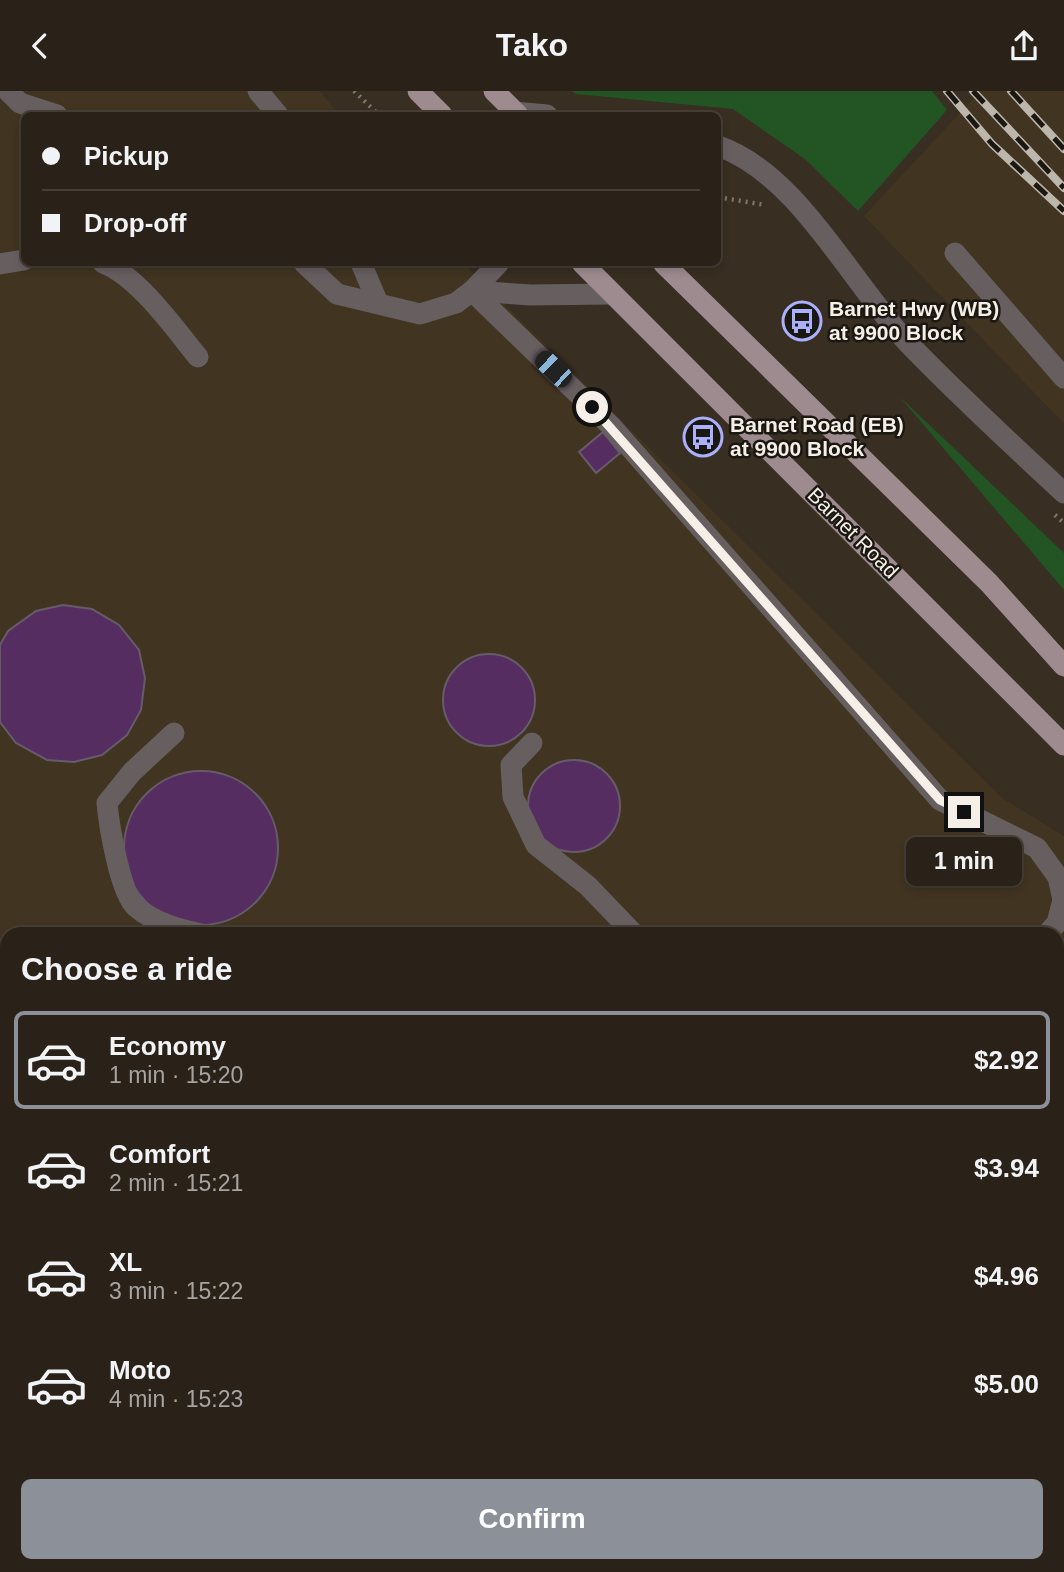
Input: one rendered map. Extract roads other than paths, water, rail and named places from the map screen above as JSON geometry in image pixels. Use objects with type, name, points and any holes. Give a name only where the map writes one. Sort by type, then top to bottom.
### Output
[{"type":"main road","points":[[418,91],[439,112]]},
{"type":"main road","points":[[494,91],[515,112]]},
{"type":"main road","name":"Barnet Road","points":[[585,266],[1064,745]]},
{"type":"main road","points":[[673,267],[989,583],[1064,666]]},
{"type":"lane","points":[[8,91],[20,103],[48,112]]},
{"type":"lane","points":[[258,91],[276,112]]},
{"type":"lane","points":[[721,147],[741,153],[782,185],[872,302],[908,342],[1064,493]]},
{"type":"lane","points":[[955,253],[1064,378]]},
{"type":"lane","points":[[0,264],[21,260]]},
{"type":"lane","points":[[112,266],[151,301],[198,357]]},
{"type":"lane","points":[[307,266],[337,294],[420,314],[456,303],[496,266]]},
{"type":"lane","points":[[362,266],[378,303]]},
{"type":"lane","points":[[472,291],[531,295],[610,294]]},
{"type":"lane","points":[[472,291],[611,426],[940,800],[1037,848],[1057,866],[1063,900],[1057,923],[1053,927]]},
{"type":"lane","points":[[169,927],[134,906],[110,839],[107,803],[132,772],[174,733]]},
{"type":"lane","points":[[532,743],[511,765],[513,797],[536,845],[588,886],[627,927]]},
{"type":"railway","points":[[947,91],[992,144],[1064,211]]},
{"type":"railway","points":[[973,91],[1064,188]]},
{"type":"railway","points":[[1011,91],[1064,149]]},
{"type":"place","name":"Barnet Hwy (WB) at 9900 Block","points":[[802,321]]},
{"type":"place","name":"Barnet Road (EB) at 9900 Block","points":[[703,437]]}]
